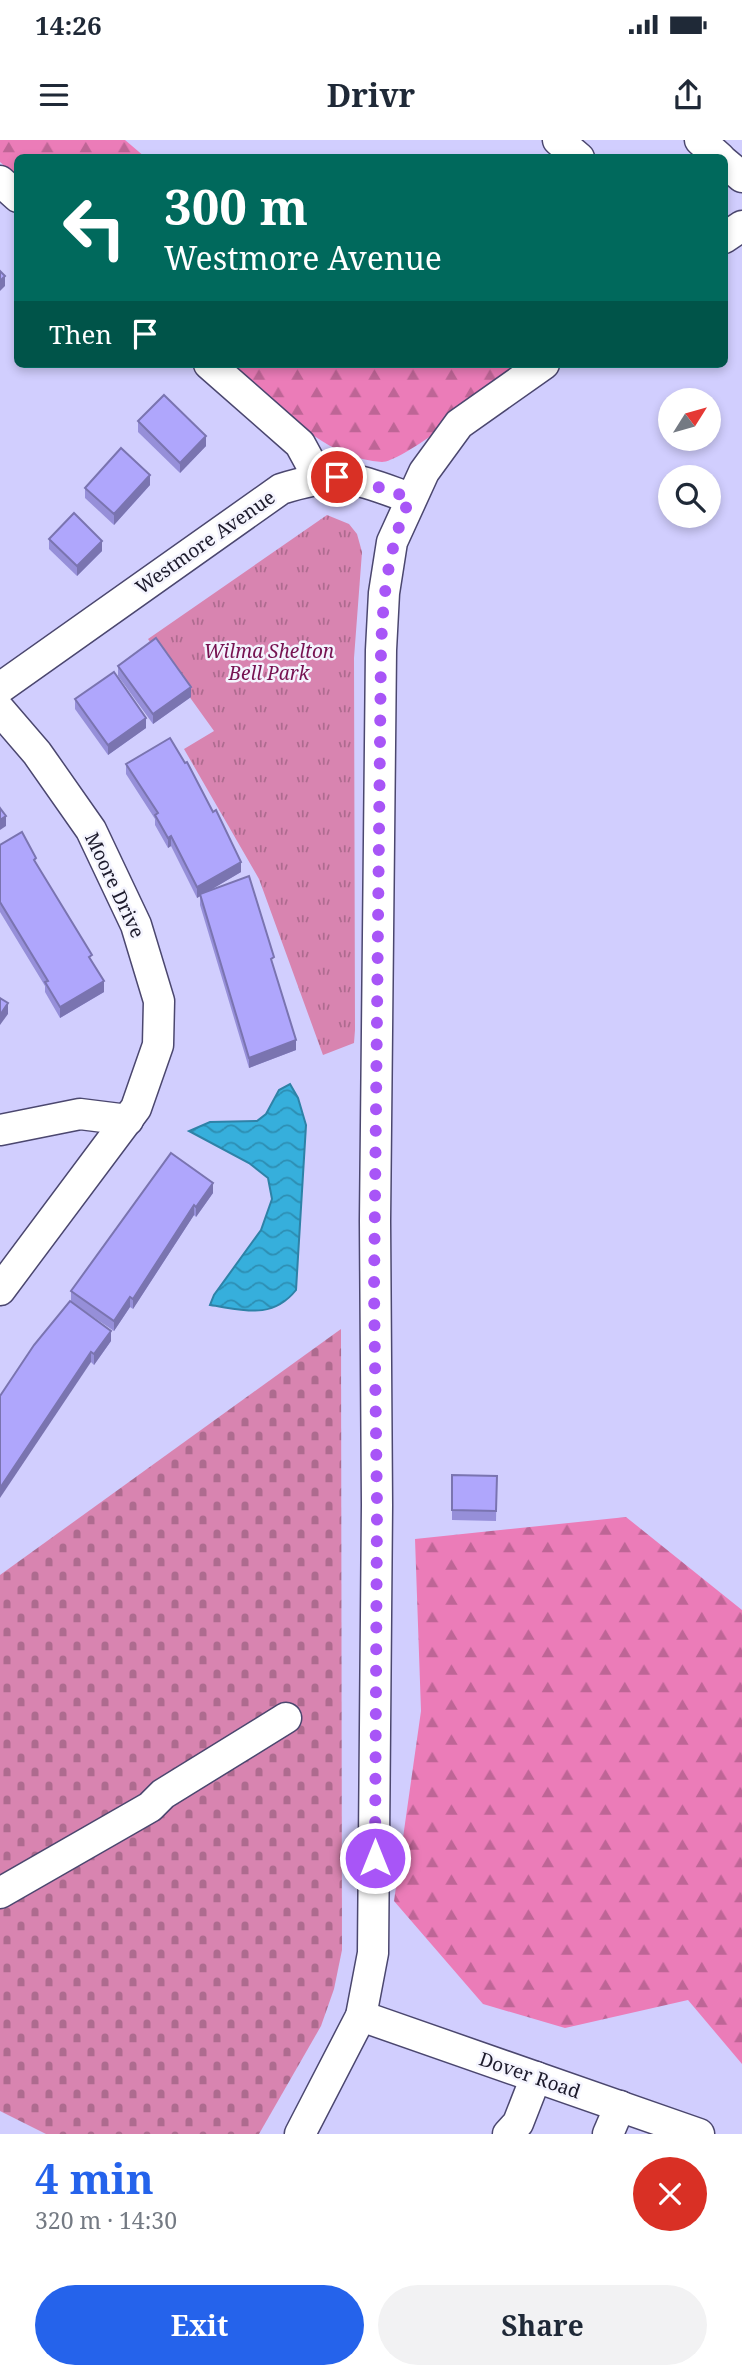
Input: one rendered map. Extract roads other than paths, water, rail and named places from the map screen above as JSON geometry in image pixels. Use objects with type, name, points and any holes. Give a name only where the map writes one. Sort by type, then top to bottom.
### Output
[{"type":"street","points":[[558,140],[574,154]]},
{"type":"street","points":[[728,163],[742,177]]},
{"type":"street","points":[[0,181],[14,193]]},
{"type":"street","points":[[213,368],[300,444],[318,477]]},
{"type":"street","points":[[300,2134],[361,2016],[373,1953],[377,1505],[374,1285],[381,650],[387,566],[392,542],[410,498],[459,424],[538,368]]},
{"type":"street","name":"Westmore Avenue","points":[[0,688],[281,489],[318,477],[358,480],[410,498]]},
{"type":"street","name":"Moore Drive","points":[[0,710],[37,753],[91,830],[136,925],[159,1001],[158,1045],[136,1108],[0,1290]]},
{"type":"street","points":[[0,1130],[80,1114],[128,1119]]},
{"type":"street","points":[[0,1894],[150,1807],[163,1794],[286,1718]]},
{"type":"street","name":"Dover Road","points":[[361,2016],[699,2134]]},
{"type":"street","points":[[508,2134],[517,2123],[536,2077]]},
{"type":"street","points":[[608,2134],[620,2106]]},
{"type":"water","points":[[290,1084],[298,1098],[306,1125],[296,1290],[277,1306],[257,1311],[210,1305],[214,1295],[261,1230],[272,1199],[268,1178],[249,1163],[189,1131],[210,1122],[257,1121],[266,1114],[279,1090]]},
{"type":"park label","name":"Wilma Shelton Bell Park","points":[[269,662]]}]
